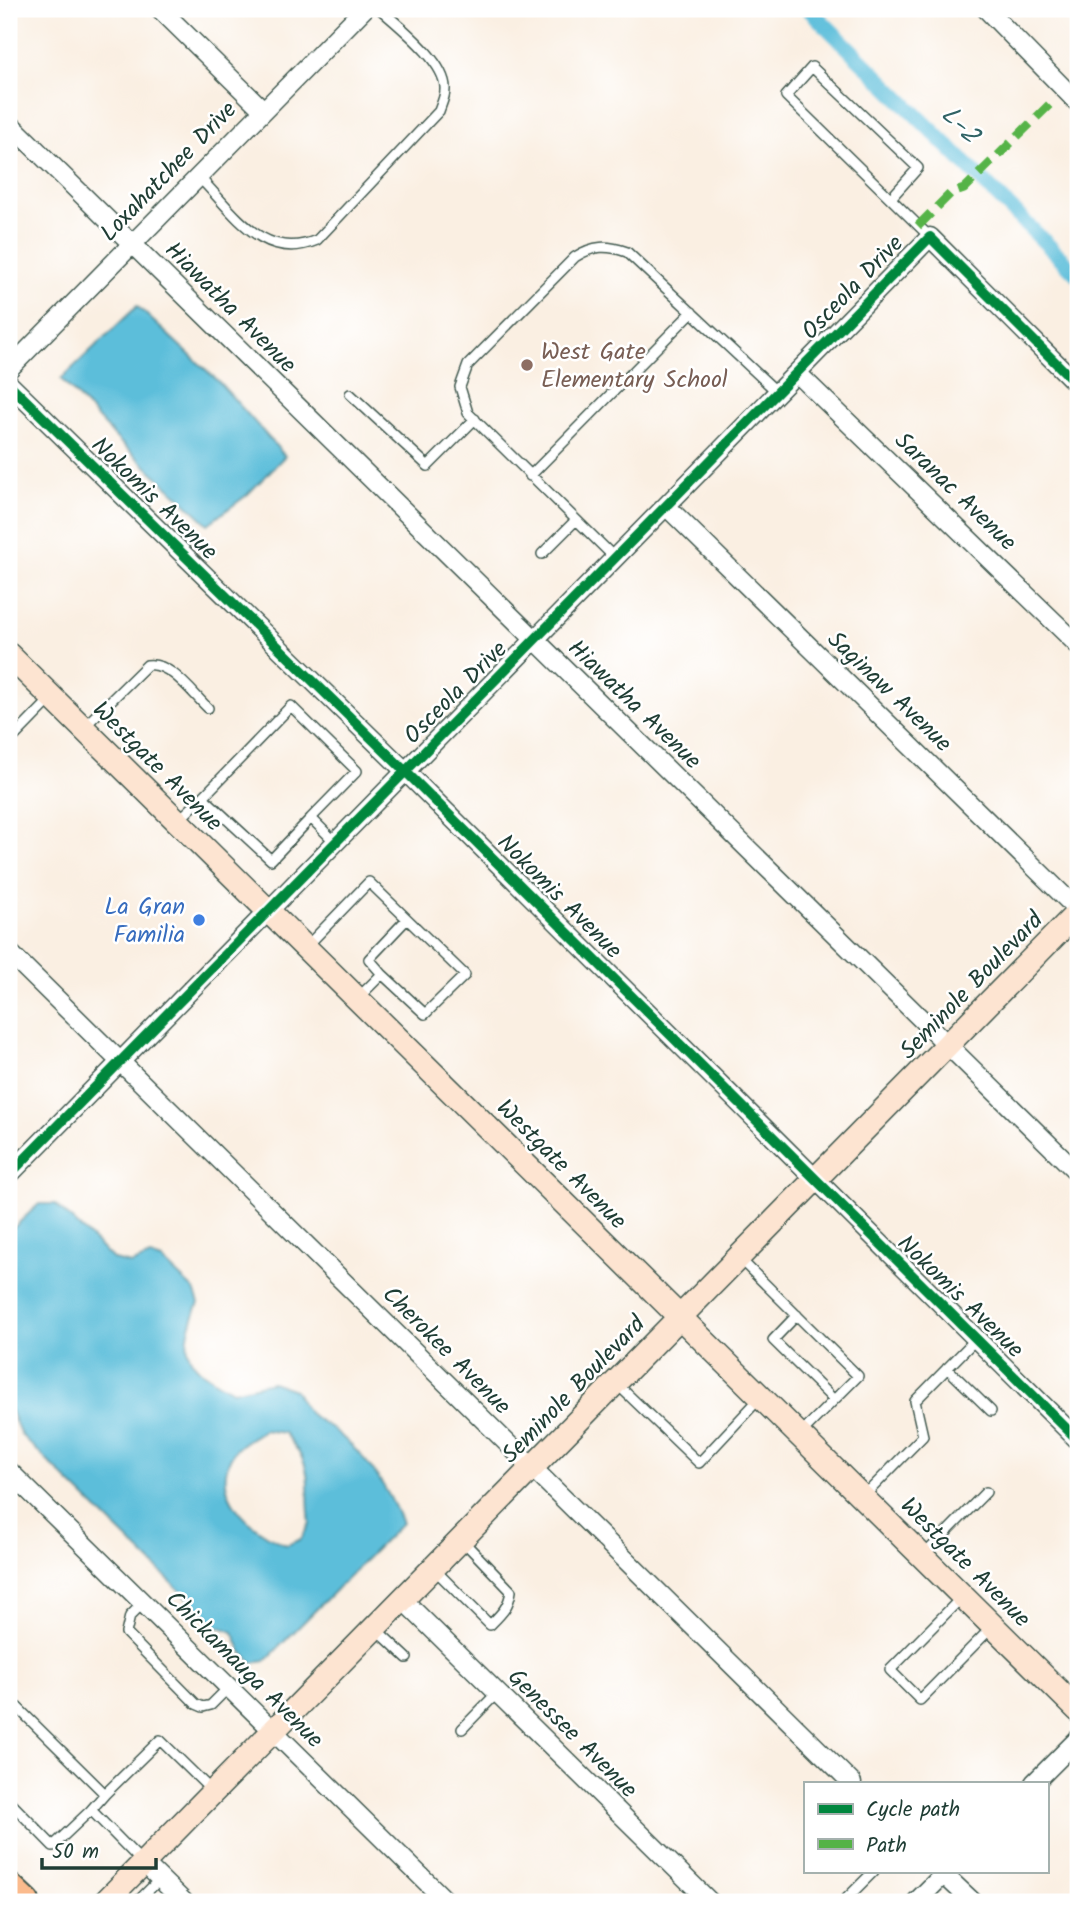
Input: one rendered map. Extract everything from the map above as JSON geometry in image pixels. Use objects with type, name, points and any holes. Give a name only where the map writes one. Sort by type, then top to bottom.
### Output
[{"type":"main road","points":[[9,1886],[26,1902]]},
{"type":"street","points":[[160,9],[262,109]]},
{"type":"street","name":"Loxahatchee Drive","points":[[9,369],[262,109],[364,9]]},
{"type":"street","points":[[986,9],[1078,103]]},
{"type":"street","name":"Hiawatha Avenue","points":[[9,123],[1078,1173]]},
{"type":"street","points":[[930,237],[1078,385]]},
{"type":"street","name":"Osceola Drive","points":[[9,1175],[930,237]]},
{"type":"street","name":"Saranac Avenue","points":[[797,374],[1078,645]]},
{"type":"street","name":"Nokomis Avenue","points":[[9,384],[405,771],[1078,1440]]},
{"type":"street","name":"Saginaw Avenue","points":[[667,507],[1078,911]]},
{"type":"street","name":"Westgate Avenue","points":[[9,655],[1078,1710]]},
{"type":"street","name":"Seminole Boulevard","points":[[105,1902],[152,1871],[214,1792],[1078,911]]},
{"type":"street","name":"Cherokee Avenue","points":[[9,952],[851,1782]]},
{"type":"street","name":"Chickamauga Avenue","points":[[9,1471],[447,1902]]},
{"type":"street","name":"Genessee Avenue","points":[[402,1600],[710,1902]]},
{"type":"street","points":[[1035,1782],[1078,1739]]},
{"type":"street","points":[[152,1871],[184,1902]]},
{"type":"street","points":[[916,1902],[944,1872],[973,1902]]},
{"type":"lane","points":[[198,176],[266,243],[283,248],[301,247],[317,240],[439,111],[446,89],[434,61],[380,9]]},
{"type":"lane","points":[[891,198],[918,168],[812,67],[786,96],[930,237]]},
{"type":"lane","points":[[616,559],[475,419],[462,399],[460,387],[468,365],[575,257],[586,250],[611,247],[627,252],[778,393]]},
{"type":"lane","points":[[530,476],[692,312]]},
{"type":"lane","points":[[350,394],[428,466],[475,419]]},
{"type":"lane","points":[[542,554],[575,521]]},
{"type":"lane","points":[[83,728],[147,665],[154,664],[172,673],[208,708]]},
{"type":"lane","points":[[9,741],[52,698]]},
{"type":"lane","points":[[177,821],[291,706],[358,771],[271,860],[203,797]]},
{"type":"lane","points":[[311,818],[335,842]]},
{"type":"lane","points":[[305,948],[369,882],[465,975],[425,1014],[369,959],[407,919]]},
{"type":"lane","points":[[357,999],[382,974]]},
{"type":"lane","points":[[738,1258],[858,1376],[799,1435]]},
{"type":"lane","points":[[797,1315],[773,1340],[834,1400]]},
{"type":"lane","points":[[863,1498],[923,1436],[915,1401],[976,1339]]},
{"type":"lane","points":[[947,1368],[991,1411]]},
{"type":"lane","points":[[616,1383],[699,1463],[761,1397]]},
{"type":"lane","points":[[923,1556],[986,1492]]},
{"type":"lane","points":[[433,1568],[490,1625],[503,1612],[509,1603],[511,1591],[461,1540]]},
{"type":"lane","points":[[963,1596],[890,1670],[920,1700],[993,1626]]},
{"type":"lane","points":[[142,1603],[130,1616],[126,1633],[196,1704],[203,1707],[211,1704],[229,1687]]},
{"type":"lane","points":[[375,1628],[407,1657]]},
{"type":"lane","points":[[462,1729],[497,1693]]},
{"type":"lane","points":[[9,1713],[16,1706],[105,1794]]},
{"type":"lane","points":[[9,1801],[52,1846],[160,1740],[214,1792]]},
{"type":"lane","points":[[91,1810],[152,1871],[137,1902]]},
{"type":"lane","points":[[843,1902],[873,1872]]},
{"type":"water","points":[[137,306],[218,381],[285,456],[247,495],[208,524],[119,441],[61,379]]},
{"type":"water","points":[[39,1204],[55,1204],[114,1260],[131,1264],[150,1256],[162,1260],[194,1290],[199,1303],[192,1320],[187,1346],[195,1365],[233,1391],[272,1382],[295,1390],[310,1414],[332,1428],[351,1445],[384,1486],[402,1523],[265,1661],[253,1663],[242,1652],[233,1632],[215,1625],[21,1435],[9,1407],[9,1232]],"holes":[[[264,1430],[284,1433],[295,1446],[306,1467],[310,1523],[301,1539],[287,1545],[260,1531],[248,1521],[237,1509],[226,1482],[227,1467],[240,1446]]]},
{"type":"waterway","name":"L-2","points":[[809,9],[1078,275]]},
{"type":"marked path","points":[[918,226],[950,194],[964,189],[1052,102]]},
{"type":"cycle path","points":[[9,1175],[930,237],[1078,385]]},
{"type":"cycle path","points":[[9,384],[405,771],[1078,1440]]},
{"type":"place","name":"West Gate Elementary School","points":[[527,365]]},
{"type":"place","name":"La Gran Familia","points":[[199,920]]}]
